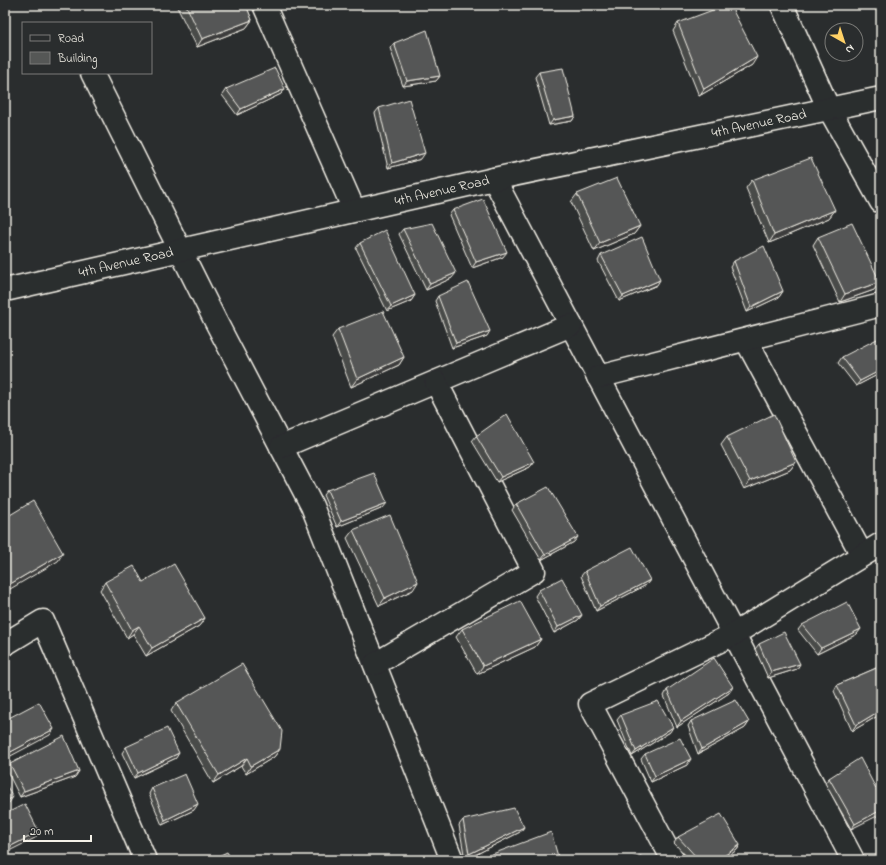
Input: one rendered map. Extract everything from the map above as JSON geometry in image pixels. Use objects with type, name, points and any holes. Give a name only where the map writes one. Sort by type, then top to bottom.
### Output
[{"type":"street","points":[[264,5],[354,210]]},
{"type":"street","points":[[782,5],[828,107],[881,202]]},
{"type":"street","points":[[92,74],[180,250],[312,506],[452,860]]},
{"type":"street","name":"4th Avenue Road","points":[[5,290],[494,179],[828,107],[881,98]]},
{"type":"street","points":[[494,179],[853,860]]},
{"type":"street","points":[[598,377],[881,305]]},
{"type":"street","points":[[281,447],[571,325]]},
{"type":"street","points":[[746,340],[862,555]]},
{"type":"street","points":[[375,664],[534,571],[436,382]]},
{"type":"street","points":[[673,860],[590,704],[734,634],[881,544]]},
{"type":"street","points":[[5,644],[43,621],[145,860]]},
{"type":"building","points":[[186,5],[246,5],[252,20],[202,39]]},
{"type":"building","points":[[726,5],[730,5],[757,57],[704,89],[678,23]]},
{"type":"building","points":[[427,30],[440,76],[407,81],[394,43]]},
{"type":"building","points":[[275,68],[285,89],[241,109],[226,89]]},
{"type":"building","points":[[563,68],[575,116],[553,120],[539,72]]},
{"type":"building","points":[[409,99],[425,153],[392,163],[379,108]]},
{"type":"building","points":[[811,158],[835,210],[774,235],[752,180]]},
{"type":"building","points":[[617,178],[640,226],[600,243],[577,194]]},
{"type":"building","points":[[483,199],[507,252],[476,262],[453,210]]},
{"type":"building","points":[[432,223],[456,273],[430,284],[403,229]]},
{"type":"building","points":[[852,223],[880,282],[845,294],[818,237]]},
{"type":"building","points":[[385,230],[415,295],[391,306],[360,243]]},
{"type":"building","points":[[642,237],[660,280],[623,296],[601,255]]},
{"type":"building","points":[[764,246],[783,291],[751,307],[734,261]]},
{"type":"building","points":[[468,282],[490,331],[456,343],[438,296]]},
{"type":"building","points":[[383,311],[404,357],[357,379],[338,329]]},
{"type":"building","points":[[881,337],[881,370],[860,381],[842,357]]},
{"type":"building","points":[[507,414],[534,462],[501,477],[476,436]]},
{"type":"building","points":[[774,414],[796,462],[750,481],[727,437]]},
{"type":"building","points":[[374,473],[387,503],[341,521],[327,490]]},
{"type":"building","points":[[548,487],[578,537],[545,555],[516,504]]},
{"type":"building","points":[[33,501],[63,553],[5,587],[5,518]]},
{"type":"building","points":[[390,515],[418,582],[385,598],[353,530]]},
{"type":"building","points":[[632,547],[650,580],[600,606],[585,571]]},
{"type":"building","points":[[174,564],[205,618],[152,648],[139,626],[132,630],[105,582],[134,566],[143,582]]},
{"type":"building","points":[[562,578],[582,615],[558,627],[539,590]]},
{"type":"building","points":[[520,601],[541,639],[483,666],[462,629]]},
{"type":"building","points":[[847,602],[861,629],[821,648],[802,625]]},
{"type":"building","points":[[784,632],[800,664],[771,672],[759,644]]},
{"type":"building","points":[[714,658],[733,687],[681,721],[667,690]]},
{"type":"building","points":[[242,664],[282,731],[280,749],[251,766],[247,758],[219,775],[176,703]]},
{"type":"building","points":[[881,666],[881,710],[856,725],[837,685]]},
{"type":"building","points":[[736,700],[749,722],[702,749],[691,721]]},
{"type":"building","points":[[658,701],[673,727],[636,751],[621,715]]},
{"type":"building","points":[[39,702],[54,729],[5,755],[5,720]]},
{"type":"building","points":[[167,728],[179,753],[138,773],[126,747]]},
{"type":"building","points":[[64,736],[79,771],[24,791],[10,764]]},
{"type":"building","points":[[680,738],[691,759],[655,776],[645,754]]},
{"type":"building","points":[[860,758],[881,798],[881,810],[855,824],[829,778]]},
{"type":"building","points":[[185,774],[198,804],[165,820],[152,788]]},
{"type":"building","points":[[5,783],[13,797],[5,802]]},
{"type":"building","points":[[25,804],[39,832],[5,849],[5,814]]},
{"type":"building","points":[[514,808],[524,827],[469,854],[463,820]]},
{"type":"building","points":[[721,814],[740,845],[718,860],[699,860],[678,837]]},
{"type":"building","points":[[551,832],[559,860],[489,860],[487,856]]},
{"type":"building","points":[[227,852],[232,860],[210,860]]},
{"type":"building","points":[[641,856],[643,860],[627,860]]},
{"type":"building","points":[[133,857],[134,860],[126,860]]}]
